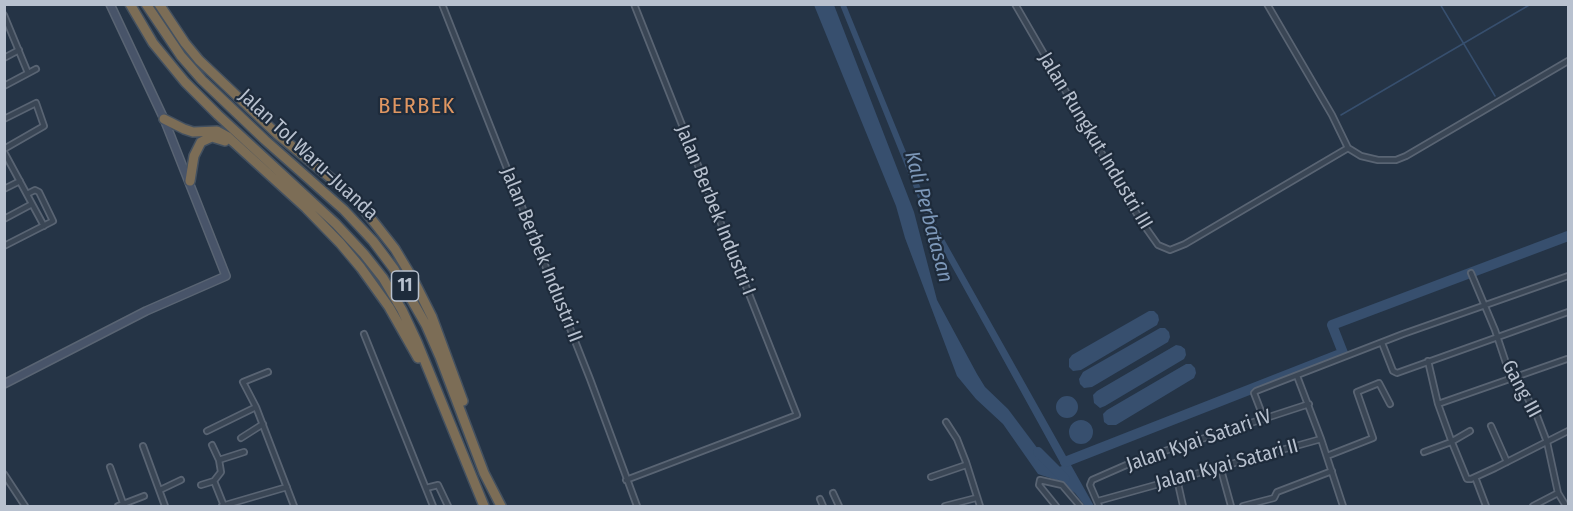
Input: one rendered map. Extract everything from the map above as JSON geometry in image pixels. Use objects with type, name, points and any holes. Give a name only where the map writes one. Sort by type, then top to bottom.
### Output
[{"type":"highway","name":"Jalan Tol Waru–Juanda","points":[[130,4],[153,43],[184,82],[336,224],[383,278],[417,342],[484,507]]},
{"type":"highway","name":"Jalan Tol Waru–Juanda","points":[[146,4],[181,56],[265,140],[344,210],[373,241],[394,269],[412,298],[440,357],[484,473],[501,507]]},
{"type":"highway","points":[[159,4],[184,43],[199,60],[277,134],[350,194],[395,249],[423,298],[448,358],[484,473]]},
{"type":"highway","points":[[164,119],[193,132],[217,131],[223,134],[290,193],[340,243],[389,307],[414,351],[466,467]]},
{"type":"highway","points":[[190,181],[196,149],[207,139],[217,137],[230,145],[269,180],[290,193]]},
{"type":"street","points":[[4,384],[146,311],[226,276],[164,119],[110,4]]},
{"type":"street","name":"Jalan Berbek Industri II","points":[[442,4],[590,379],[636,507]]},
{"type":"street","name":"Jalan Berbek Industri I","points":[[626,480],[797,415],[634,4]]},
{"type":"street","name":"Jalan Rungkut Industri III","points":[[1015,4],[1141,221],[1158,245],[1164,249],[1175,249],[1185,244],[1348,148]]},
{"type":"street","points":[[1267,4],[1348,148],[1361,156],[1378,160],[1396,160],[1406,156],[1569,61]]},
{"type":"street","points":[[4,15],[7,27],[28,73]]},
{"type":"street","points":[[4,58],[19,50]]},
{"type":"street","points":[[4,86],[36,69]]},
{"type":"street","points":[[4,119],[36,104],[44,126],[4,150],[6,159],[44,226]]},
{"type":"street","points":[[4,189],[20,181]]},
{"type":"street","points":[[4,246],[51,223],[53,218],[37,190],[27,194]]},
{"type":"street","points":[[4,219],[32,204]]},
{"type":"street","name":"Gang III","points":[[1471,273],[1504,359],[1537,416],[1547,442],[1558,493],[1566,507]]},
{"type":"street","points":[[1264,420],[1255,391],[1569,276]]},
{"type":"street","points":[[1382,343],[1395,373],[1569,312]]},
{"type":"street","points":[[364,334],[433,507]]},
{"type":"street","points":[[1438,404],[1567,359]]},
{"type":"street","points":[[1428,361],[1438,404],[1467,479],[1569,431]]},
{"type":"street","points":[[268,372],[243,382],[256,407],[294,507]]},
{"type":"street","points":[[1298,376],[1322,439],[1343,507]]},
{"type":"street","points":[[1327,456],[1373,438],[1357,392],[1379,383],[1390,404]]},
{"type":"street","name":"Jalan Kyai Satari IV","points":[[1099,504],[1090,485],[1091,481],[1140,459],[1309,404]]},
{"type":"street","points":[[207,431],[256,407]]},
{"type":"street","points":[[946,422],[957,439],[980,507]]},
{"type":"street","points":[[241,438],[262,424]]},
{"type":"street","points":[[1491,426],[1507,462]]},
{"type":"street","points":[[1424,452],[1451,442],[1470,431]]},
{"type":"street","name":"Jalan Kyai Satari II","points":[[1099,504],[1220,466],[1322,439]]},
{"type":"street","points":[[201,485],[214,481],[221,472],[219,460],[212,445]]},
{"type":"street","points":[[143,446],[165,507]]},
{"type":"street","points":[[219,460],[244,452]]},
{"type":"street","points":[[931,477],[966,465]]},
{"type":"street","points":[[1220,466],[1232,507]]},
{"type":"street","points":[[110,467],[123,503]]},
{"type":"street","points":[[1243,507],[1274,498],[1277,492],[1332,471]]},
{"type":"street","points":[[4,474],[25,507]]},
{"type":"street","points":[[1475,477],[1486,507]]},
{"type":"street","points":[[1177,479],[1184,507]]},
{"type":"street","points":[[160,490],[181,480]]},
{"type":"street","points":[[1056,507],[1039,485],[1040,480],[1062,485],[1080,507]]},
{"type":"street","points":[[214,481],[223,506],[286,487]]},
{"type":"street","points":[[426,488],[438,485],[447,507]]},
{"type":"street","points":[[834,493],[839,507]]},
{"type":"street","points":[[1533,507],[1558,493]]},
{"type":"street","points":[[118,507],[144,496]]},
{"type":"street","points":[[948,506],[976,498]]},
{"type":"street","points":[[820,499],[823,507]]},
{"type":"water","name":"Kali Perbatasan","points":[[814,5],[834,5],[914,212],[937,300],[977,374],[985,387],[1008,409],[1053,469],[1062,466],[929,225],[840,5],[846,5],[935,223],[1094,506],[1085,506],[1075,493],[1056,480],[1038,474],[1003,424],[976,399],[957,376],[905,238],[896,206]]},
{"type":"water","points":[[1149,311],[1154,311],[1158,315],[1157,325],[1081,370],[1073,371],[1069,367],[1069,359],[1072,355]]},
{"type":"water","points":[[1160,328],[1165,328],[1169,332],[1168,342],[1092,387],[1084,388],[1080,384],[1079,379],[1083,372]]},
{"type":"water","points":[[1176,345],[1185,349],[1184,359],[1105,406],[1100,408],[1094,403],[1093,395],[1097,391]]},
{"type":"water","points":[[1186,364],[1191,364],[1195,368],[1194,378],[1116,425],[1108,425],[1104,422],[1103,414],[1107,410]]},
{"type":"water","points":[[1063,396],[1071,396],[1078,403],[1078,411],[1071,418],[1063,418],[1056,411],[1056,403]]},
{"type":"water","points":[[1081,420],[1089,424],[1093,432],[1089,440],[1081,444],[1073,440],[1069,432],[1073,424]]},
{"type":"waterway","points":[[1440,4],[1495,96]]},
{"type":"waterway","points":[[1341,115],[1531,4]]},
{"type":"waterway","points":[[1065,462],[1343,353],[1332,325],[1568,236]]},
{"type":"waterway","name":"Kali Perbatasan","points":[[1038,452],[1065,479]]},
{"type":"district","name":"BERBEK","points":[[417,107]]}]
